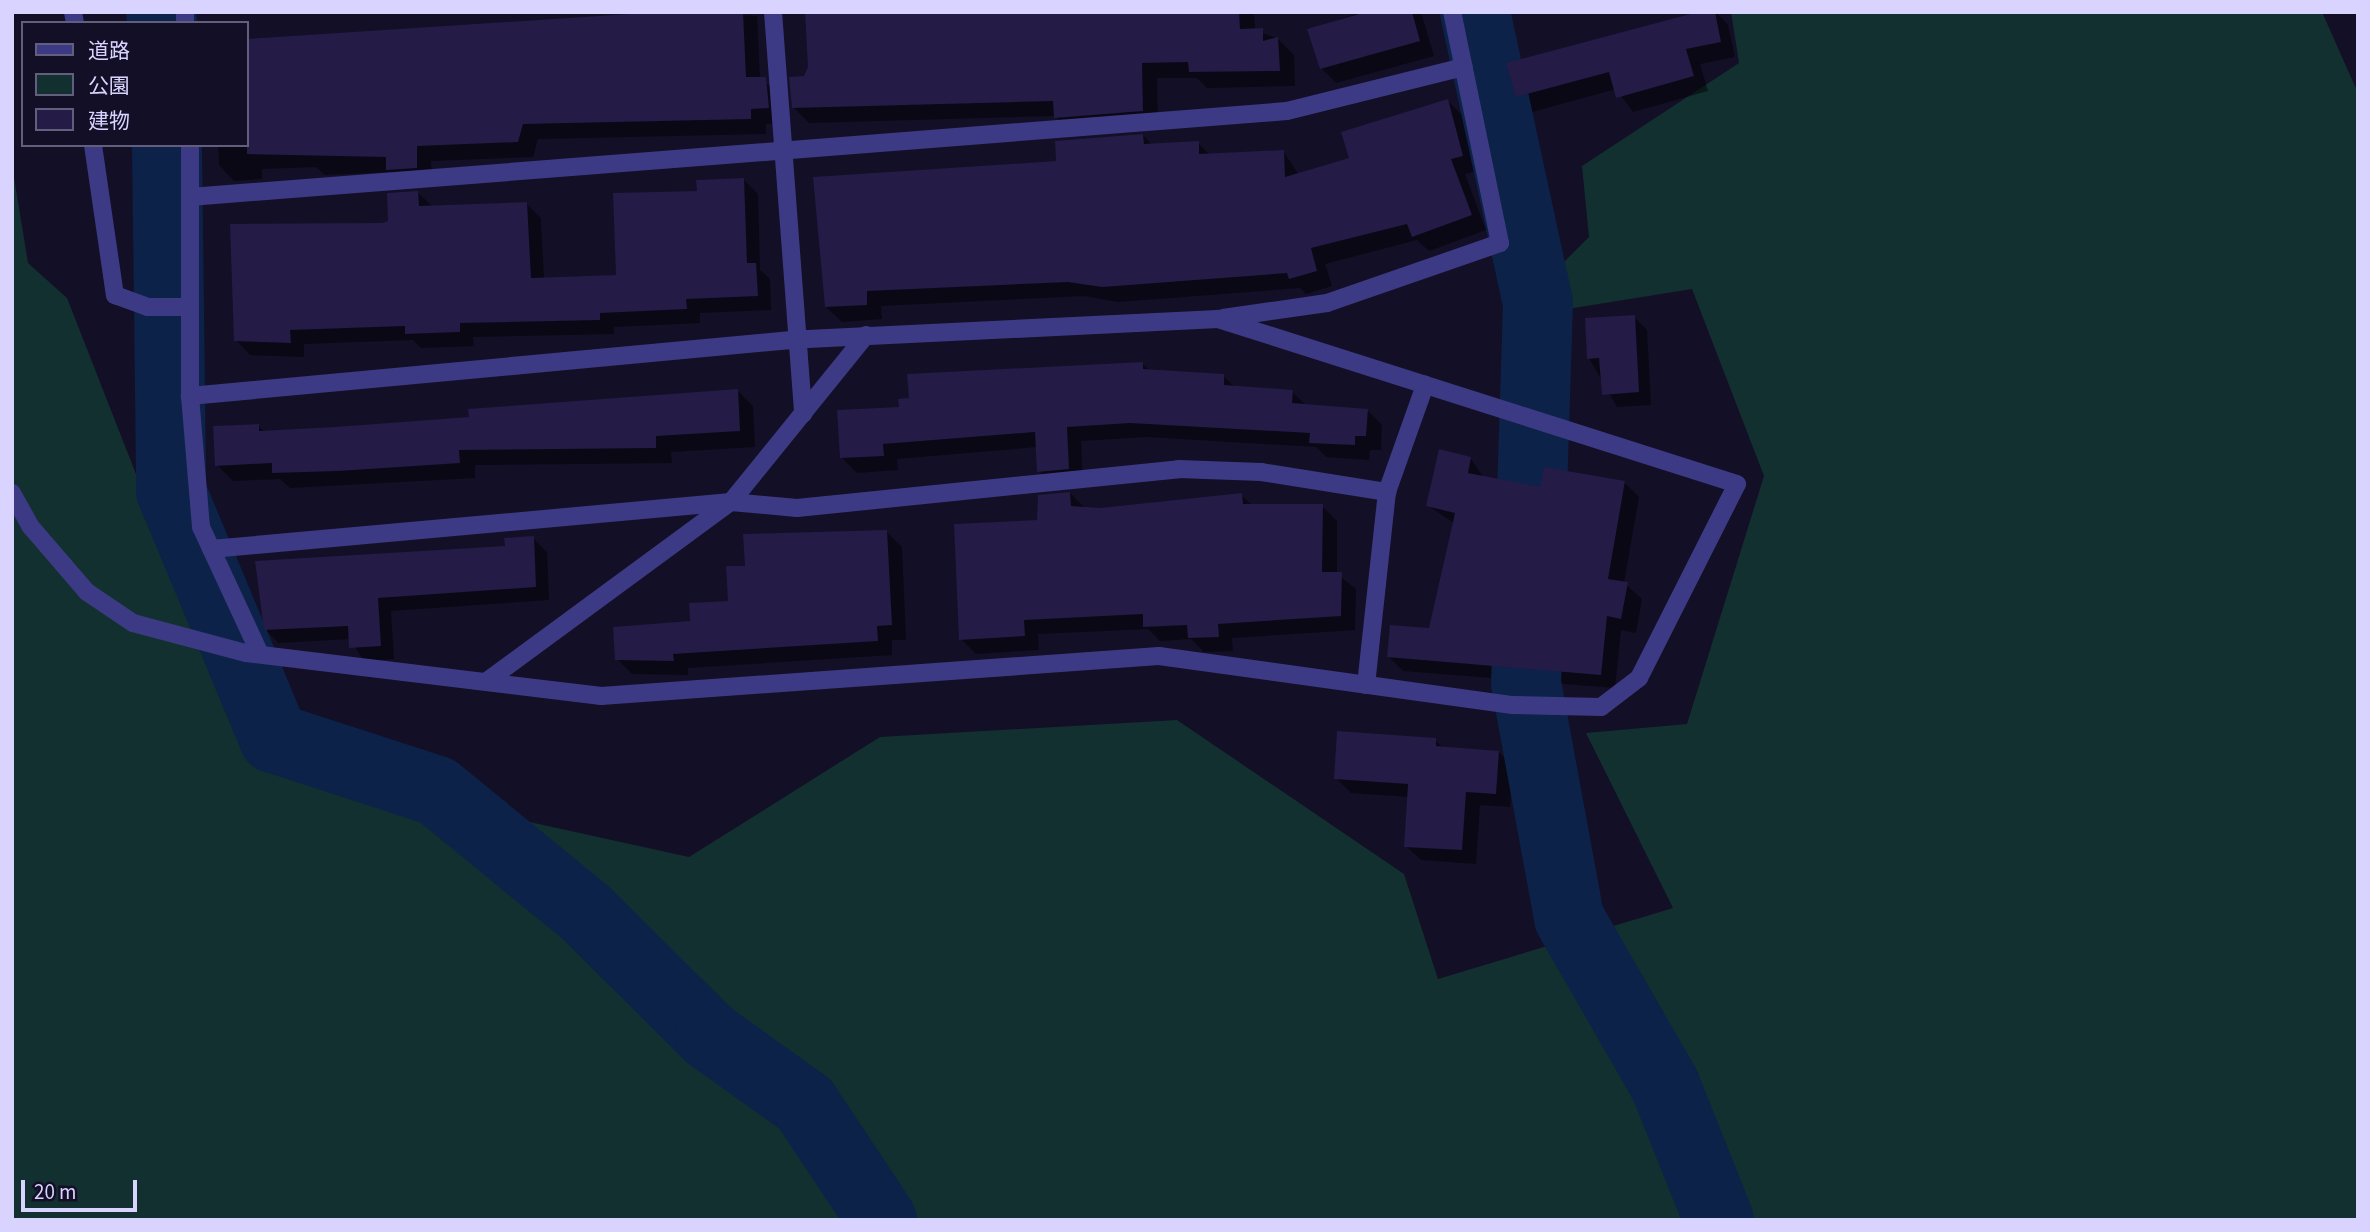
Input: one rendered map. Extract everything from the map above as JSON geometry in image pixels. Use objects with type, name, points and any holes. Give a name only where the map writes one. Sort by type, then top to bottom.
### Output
[{"type":"street","points":[[773,12],[802,339],[803,414]]},
{"type":"street","points":[[190,396],[802,339],[1218,319],[1327,303],[1500,243],[1452,12]]},
{"type":"street","points":[[190,197],[786,154],[1287,111],[1464,67]]},
{"type":"street","points":[[93,147],[115,295],[156,307],[185,307]]},
{"type":"street","points":[[190,147],[185,307],[201,527],[253,652]]},
{"type":"street","points":[[12,493],[32,527],[88,592],[133,623],[205,646],[601,696],[710,692],[1158,656],[1513,705],[1601,706],[1639,678],[1737,484],[1218,319]]},
{"type":"street","points":[[487,681],[731,502],[866,335]]},
{"type":"street","points":[[1366,685],[1387,492],[1424,385]]},
{"type":"street","points":[[211,549],[731,502],[797,508],[1179,468],[1261,472],[1387,492]]},
{"type":"green space","points":[[1731,12],[2322,12],[2358,93],[2358,1220],[12,1220],[12,165],[28,263],[67,298],[248,760],[689,857],[880,737],[1177,720],[1404,874],[1438,979],[1673,908],[1586,733],[1687,724],[1764,476],[1692,289],[1555,311],[1546,280],[1589,237],[1582,166],[1739,63]]},
{"type":"building","points":[[660,12],[743,12],[746,77],[766,77],[769,108],[751,109],[751,119],[523,124],[518,142],[417,146],[417,168],[386,170],[386,157],[247,154],[248,39]]},
{"type":"building","points":[[805,12],[1239,12],[1240,29],[1263,28],[1263,41],[1278,37],[1280,71],[1189,72],[1188,62],[1142,63],[1143,111],[1054,118],[1053,101],[792,108],[789,77],[804,76],[808,67]]},
{"type":"building","points":[[1366,12],[1412,12],[1420,41],[1320,69],[1307,29]]},
{"type":"building","points":[[1698,12],[1715,12],[1721,42],[1686,49],[1694,76],[1616,98],[1609,72],[1516,97],[1506,63]]},
{"type":"building","points":[[1448,99],[1463,156],[1451,159],[1472,215],[1412,237],[1407,224],[1311,248],[1317,271],[1289,279],[1287,273],[1102,287],[1068,282],[867,291],[867,305],[825,307],[813,177],[1056,161],[1055,141],[1143,134],[1144,144],[1199,141],[1199,154],[1284,150],[1285,177],[1349,158],[1341,132]]},
{"type":"building","points":[[744,178],[747,263],[756,263],[758,296],[686,299],[687,309],[600,313],[600,320],[460,323],[460,332],[405,334],[405,326],[290,330],[291,343],[234,341],[230,224],[382,223],[388,221],[387,193],[418,191],[419,206],[527,202],[531,278],[616,275],[613,193],[697,191],[696,180]]},
{"type":"building","points":[[1635,315],[1639,392],[1602,395],[1599,358],[1587,359],[1585,318]]},
{"type":"building","points":[[1143,362],[1143,369],[1224,374],[1224,385],[1293,390],[1292,403],[1368,409],[1366,436],[1355,436],[1355,445],[1309,443],[1310,433],[1130,423],[1067,427],[1069,469],[1037,472],[1035,432],[883,444],[884,456],[840,458],[837,410],[899,407],[898,399],[909,398],[907,374]]},
{"type":"building","points":[[738,389],[740,431],[656,436],[656,448],[459,450],[460,463],[338,471],[272,473],[272,463],[215,466],[213,426],[259,424],[259,431],[335,427],[469,417],[468,409]]},
{"type":"building","points":[[1439,449],[1471,457],[1468,473],[1540,487],[1544,467],[1625,481],[1608,579],[1628,582],[1621,619],[1607,616],[1601,675],[1387,657],[1390,625],[1429,628],[1455,513],[1426,506]]},
{"type":"building","points":[[1070,492],[1071,506],[1100,508],[1242,493],[1243,504],[1323,504],[1322,572],[1342,572],[1341,616],[1218,624],[1219,637],[1188,638],[1187,625],[1143,627],[1143,614],[1024,620],[1025,636],[959,640],[954,524],[1037,520],[1038,495]]},
{"type":"building","points":[[887,530],[892,625],[877,626],[878,641],[673,654],[674,661],[615,660],[613,627],[690,621],[689,603],[728,601],[726,566],[745,566],[743,534]]},
{"type":"building","points":[[534,536],[536,587],[378,598],[381,646],[349,648],[348,626],[264,630],[255,561],[505,546],[504,538]]},
{"type":"building","points":[[1337,731],[1436,738],[1436,746],[1499,751],[1496,794],[1466,792],[1462,850],[1404,847],[1408,784],[1334,779]]},
{"type":"waterway","points":[[161,12],[162,21]]},
{"type":"waterway","points":[[1475,12],[1538,303],[1526,683],[1569,918],[1665,1085],[1719,1220]]},
{"type":"waterway","points":[[167,147],[171,491],[274,738],[437,791],[586,913],[710,1036],[805,1104],[882,1220]]}]
